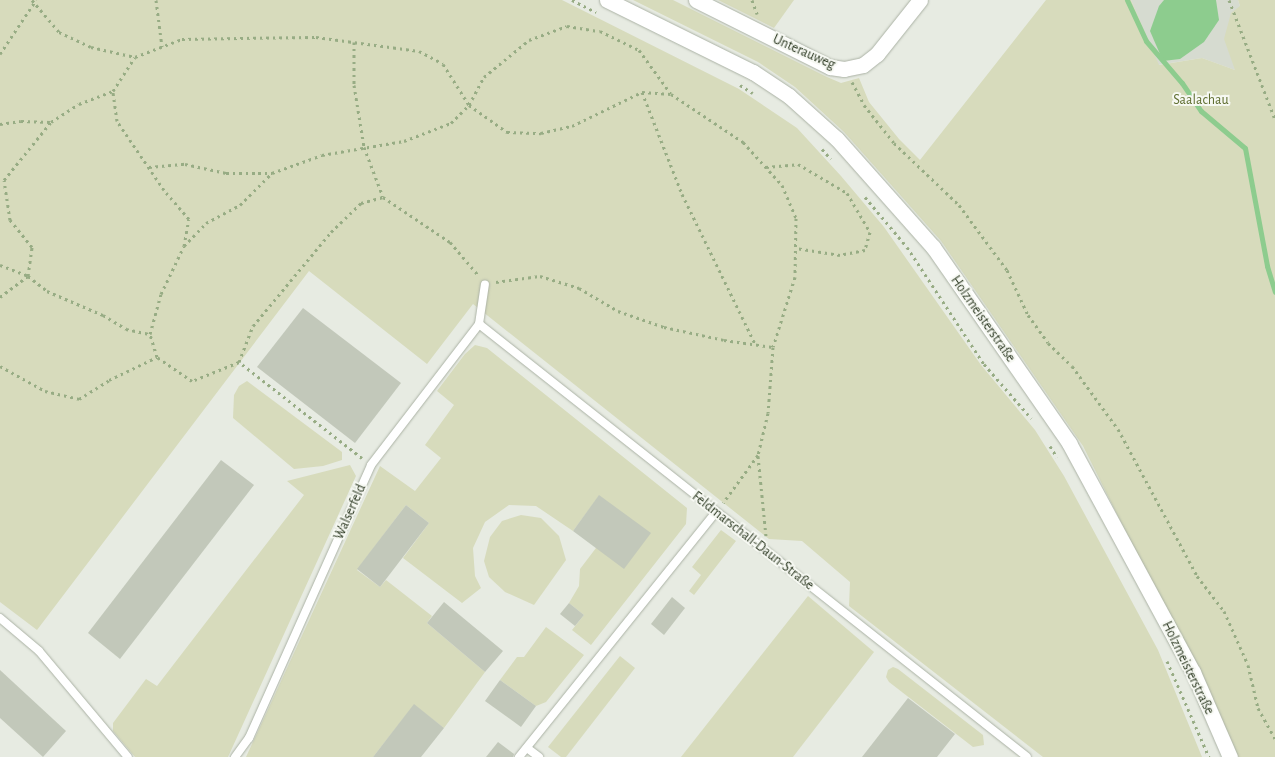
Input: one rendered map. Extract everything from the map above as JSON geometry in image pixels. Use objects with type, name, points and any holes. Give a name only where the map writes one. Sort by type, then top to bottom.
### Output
[{"type":"street","name":"Holzmeisterstraße","points":[[607,0],[753,72],[789,96],[836,139],[933,247],[1069,444],[1193,672],[1230,757]]},
{"type":"street","name":"Unterauweg","points":[[696,0],[830,67],[844,69],[863,65],[877,54],[920,0]]},
{"type":"lane","name":"Walserfeld","points":[[235,757],[249,738],[371,465],[479,324],[485,284]]},
{"type":"lane","name":"Feldmarschall-Daun-Straße","points":[[479,324],[1027,757]]},
{"type":"lane","points":[[520,757],[716,512]]},
{"type":"lane","points":[[0,618],[39,652],[128,757]]},
{"type":"lane","points":[[527,748],[539,757]]},
{"type":"path","points":[[156,0],[162,47]]},
{"type":"path","points":[[572,0],[597,12]]},
{"type":"path","points":[[1229,0],[1275,119]]},
{"type":"path","points":[[1,51],[34,1],[59,32],[91,47],[135,57],[182,39],[316,37],[419,51],[443,64],[470,105],[507,132],[540,133],[572,126],[642,92],[671,94]]},
{"type":"path","points":[[149,167],[185,164],[226,173],[272,173],[322,155],[404,141],[451,123],[470,105],[484,77],[529,40],[567,26],[600,31],[639,50],[671,94],[743,142],[782,185],[796,218],[796,277],[773,347],[768,413],[758,455],[764,528],[770,555]]},
{"type":"path","points":[[354,42],[354,85],[364,147],[383,197],[450,242],[485,284],[540,276],[579,288],[618,311],[664,327],[773,347]]},
{"type":"path","points":[[135,57],[114,91],[117,121],[164,190],[189,219],[184,246],[160,294],[150,334],[157,357],[192,381],[239,362],[252,326],[331,232],[361,203],[383,197]]},
{"type":"path","points":[[844,69],[864,104],[894,143],[959,205],[1007,270],[1028,315],[1048,343],[1072,366],[1118,428],[1197,576],[1224,611],[1248,665],[1258,708],[1275,738]]},
{"type":"path","points":[[737,83],[762,98]]},
{"type":"path","points":[[0,297],[28,276],[32,247],[10,220],[4,180],[51,122],[79,104],[114,91]]},
{"type":"path","points":[[642,92],[682,194],[755,344]]},
{"type":"path","points":[[0,124],[21,121],[51,122]]},
{"type":"path","points":[[820,147],[834,161]]},
{"type":"path","points":[[766,167],[798,164],[846,193],[870,232],[866,250],[840,255],[796,248]]},
{"type":"path","points":[[184,246],[206,223],[240,205],[272,173]]},
{"type":"path","points":[[860,190],[907,247],[984,364],[1037,425]]},
{"type":"path","points":[[0,265],[28,276],[47,291],[103,315],[126,329],[150,334]]},
{"type":"path","points":[[0,366],[45,391],[79,399],[108,380],[157,357]]},
{"type":"path","points":[[239,362],[371,465]]},
{"type":"path","points":[[1047,442],[1057,458]]},
{"type":"path","points":[[716,512],[758,455]]},
{"type":"path","points":[[1167,660],[1209,757]]},
{"type":"shaded area","points":[[1131,0],[1238,0],[1240,6],[1235,70],[1202,58],[1158,65]]},
{"type":"shaded area","points":[[1164,0],[1216,0],[1219,20],[1204,42],[1180,59],[1163,61],[1150,31],[1159,6]]},
{"type":"green space","points":[[0,0],[562,0],[739,89],[797,128],[841,176],[884,227],[981,365],[1035,430],[1064,476],[1158,650],[1202,757],[1043,757],[849,606],[850,582],[802,541],[769,539],[473,304],[427,364],[309,271],[37,630],[0,602]]},
{"type":"green space","name":"Saalachau","points":[[633,0],[673,0],[841,83],[859,78],[869,102],[899,139],[920,160],[1046,0],[1131,0],[1159,65],[1202,58],[1235,70],[1224,39],[1231,13],[1240,6],[1238,0],[1275,0],[1275,757],[1238,757],[1083,446],[941,241],[844,132],[795,87],[758,62]]},
{"type":"green space","points":[[718,0],[794,0],[774,28]]},
{"type":"green space","points":[[475,345],[487,348],[687,508],[686,524],[591,645],[572,630],[584,615],[569,603],[579,586],[580,569],[596,548],[599,496],[573,531],[536,506],[509,505],[485,522],[473,548],[475,576],[481,588],[462,603],[403,558],[429,523],[406,505],[357,570],[380,587],[386,580],[432,616],[427,623],[485,672],[444,728],[414,705],[373,757],[246,757],[380,466],[415,491],[441,458],[425,445],[454,405],[437,391],[465,354]]},
{"type":"green space","points":[[247,381],[342,452],[342,460],[323,466],[294,469],[233,418],[234,395],[239,386]]},
{"type":"green space","points":[[350,465],[356,476],[228,757],[135,757],[113,731],[113,723],[146,679],[157,686],[304,495],[287,481]]},
{"type":"green space","points":[[521,515],[541,518],[559,536],[566,560],[534,605],[505,592],[489,577],[484,561],[490,537],[502,521]]},
{"type":"green space","points":[[721,530],[736,541],[694,595],[689,591],[701,575],[692,567]]},
{"type":"green space","points":[[808,596],[874,652],[793,757],[681,757]]},
{"type":"green space","points":[[546,627],[584,655],[546,702],[536,706],[500,680],[517,657],[524,657]]},
{"type":"green space","points":[[620,656],[635,668],[566,757],[561,757],[548,747]]},
{"type":"green space","points":[[893,667],[983,735],[984,745],[973,747],[889,682],[886,677],[888,670]]},
{"type":"building","points":[[303,308],[401,383],[355,443],[257,367]]},
{"type":"building","points":[[221,460],[254,485],[120,659],[88,633]]},
{"type":"building","points":[[599,495],[651,533],[624,569],[573,531]]},
{"type":"building","points":[[406,505],[429,523],[380,587],[357,569]]},
{"type":"building","points":[[672,597],[685,608],[664,635],[651,624]]},
{"type":"building","points":[[444,602],[503,651],[485,672],[427,623]]},
{"type":"building","points":[[569,603],[584,615],[575,626],[560,614]]},
{"type":"building","points":[[0,670],[66,731],[43,757],[0,718]]},
{"type":"building","points":[[500,680],[536,706],[521,727],[485,701]]},
{"type":"building","points":[[908,698],[955,734],[937,757],[862,757]]},
{"type":"building","points":[[414,704],[444,728],[421,757],[373,757]]},
{"type":"building","points":[[498,742],[514,754],[513,757],[486,757]]},
{"type":"waterway","points":[[1127,0],[1146,41],[1182,83],[1201,111],[1245,148],[1267,266],[1275,292]]}]
